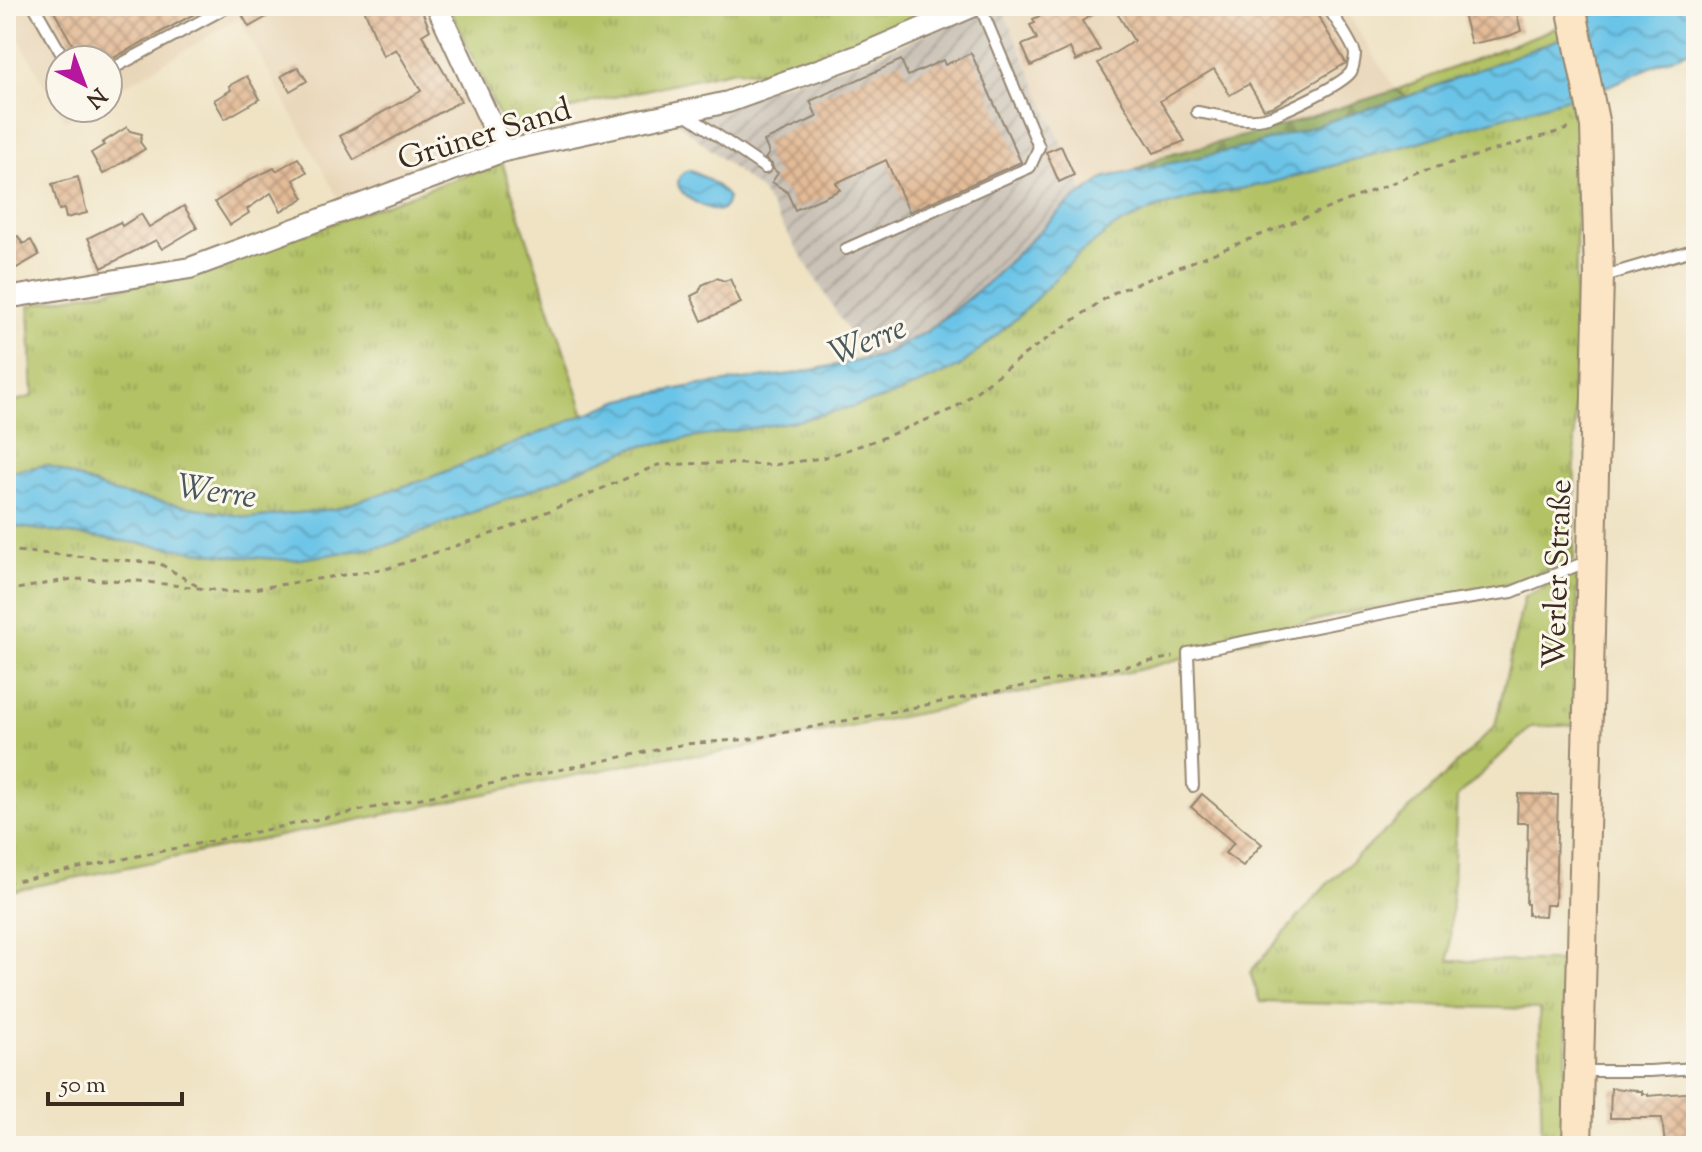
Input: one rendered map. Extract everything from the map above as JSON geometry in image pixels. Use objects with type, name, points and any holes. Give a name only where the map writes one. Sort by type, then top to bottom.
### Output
[{"type":"main road","name":"Werler Straße","points":[[1573,15],[1595,126],[1599,277],[1577,1146]]},
{"type":"street","points":[[437,6],[504,151]]},
{"type":"street","name":"Grüner Sand","points":[[6,298],[190,268],[504,151],[728,102],[860,55],[977,6]]},
{"type":"lane","points":[[34,6],[56,44]]},
{"type":"lane","points":[[124,62],[229,6]]},
{"type":"lane","points":[[846,249],[1030,167],[1039,147],[977,6]]},
{"type":"lane","points":[[1197,112],[1262,119],[1332,87],[1351,71],[1355,54],[1327,6]]},
{"type":"lane","points":[[681,111],[765,168]]},
{"type":"lane","points":[[1599,277],[1696,249]]},
{"type":"lane","points":[[1193,786],[1188,653],[1419,606],[1512,592],[1590,560]]},
{"type":"lane","points":[[1578,1071],[1696,1068]]},
{"type":"path","points":[[6,591],[72,579],[138,581],[233,592],[389,568],[506,529],[658,465],[773,465],[822,458],[880,439],[955,408],[1025,354],[1113,293],[1420,172],[1571,128],[1595,126]]},
{"type":"path","points":[[6,554],[16,551],[159,563],[203,589]]},
{"type":"path","points":[[6,883],[685,744],[751,739],[1188,653]]},
{"type":"shaded area","points":[[6,6],[429,6],[475,101],[477,129],[471,139],[454,146],[459,160],[342,205],[239,18],[124,86],[124,44],[44,44],[44,84],[6,15]]},
{"type":"shaded area","points":[[994,6],[1001,6],[1084,193],[1064,207],[987,283],[928,331],[880,356],[865,359],[762,192],[671,117],[861,61]]},
{"type":"shaded area","points":[[1001,6],[1343,6],[1396,90],[1271,129],[1161,157],[1132,172],[1106,177],[1084,193]]},
{"type":"green space","points":[[449,6],[942,6],[895,28],[783,71],[761,73],[734,70],[592,102],[510,130],[500,118]]},
{"type":"green space","points":[[1560,26],[1562,38],[1407,97],[1396,90]]},
{"type":"green space","points":[[1396,90],[1407,97],[1252,146],[1132,172],[1161,157],[1271,129]]},
{"type":"green space","points":[[1573,95],[1577,124],[1574,560],[1510,584],[1341,614],[1139,670],[707,755],[670,756],[6,892],[6,528],[12,526],[232,556],[292,560],[386,546],[635,447],[801,420],[889,397],[959,367],[1019,316],[1079,254],[1114,227],[1154,209],[1270,183]]},
{"type":"green space","points":[[502,162],[585,415],[432,477],[335,509],[250,518],[114,493],[47,465],[6,472],[6,404],[33,396],[29,305],[192,274]]},
{"type":"green space","points":[[1578,571],[1576,725],[1531,727],[1457,797],[1449,961],[1567,961],[1566,1146],[1542,1146],[1539,1009],[1260,1002],[1250,972],[1328,883],[1495,726],[1524,597]]},
{"type":"water","points":[[1616,6],[1696,6],[1696,47],[1608,86],[1270,183],[1154,209],[1114,227],[1079,254],[1019,316],[959,367],[889,397],[801,420],[635,447],[386,546],[293,560],[232,556],[12,526],[6,528],[6,472],[47,465],[114,493],[250,518],[335,509],[432,477],[621,400],[693,386],[792,374],[880,356],[928,331],[987,283],[1064,207],[1106,177],[1252,146],[1406,97],[1562,38],[1595,13]]},
{"type":"water","points":[[688,170],[721,189],[728,198],[721,211],[704,207],[681,190],[678,183],[680,177]]},
{"type":"building","points":[[51,6],[209,6],[124,52],[124,44],[72,44]]},
{"type":"building","points":[[237,6],[286,6],[249,27]]},
{"type":"building","points":[[363,6],[420,6],[430,30],[422,35],[461,101],[354,160],[340,136],[421,91],[396,49],[383,56]]},
{"type":"building","points":[[1062,6],[1106,6],[1082,21],[1100,50],[1076,61],[1070,48],[1031,66],[1022,45],[1037,39],[1030,25],[1035,23],[1033,19]]},
{"type":"building","points":[[1113,6],[1312,6],[1346,63],[1264,109],[1249,84],[1230,95],[1214,69],[1160,101],[1185,141],[1154,153],[1098,63],[1134,41]]},
{"type":"building","points":[[1461,6],[1515,6],[1521,31],[1471,44]]},
{"type":"building","points":[[971,53],[1021,162],[909,212],[886,160],[836,183],[840,190],[795,210],[787,192],[772,182],[778,173],[765,159],[769,153],[764,141],[817,117],[810,101],[901,60],[908,76],[943,60],[945,65]]},
{"type":"building","points":[[298,67],[307,81],[290,91],[281,76]]},
{"type":"building","points":[[247,76],[260,99],[225,119],[214,100],[231,90],[229,86]]},
{"type":"building","points":[[127,127],[142,134],[140,142],[145,149],[103,174],[91,153]]},
{"type":"building","points":[[1061,146],[1074,175],[1059,182],[1046,152]]},
{"type":"building","points":[[298,158],[307,172],[294,180],[304,198],[281,211],[271,193],[230,225],[215,202],[253,178],[274,168],[276,171]]},
{"type":"building","points":[[78,177],[87,213],[66,218],[64,209],[59,210],[52,184]]},
{"type":"building","points":[[184,206],[197,228],[162,249],[156,240],[102,268],[88,238],[120,222],[122,226],[141,214],[149,227]]},
{"type":"building","points":[[18,236],[23,244],[31,240],[39,255],[6,274],[6,243]]},
{"type":"building","points":[[717,278],[724,281],[730,279],[741,303],[702,321],[691,296],[699,292],[702,285]]},
{"type":"building","points":[[1202,794],[1262,844],[1243,866],[1225,853],[1234,843],[1191,807]]},
{"type":"building","points":[[1518,794],[1558,795],[1555,905],[1546,905],[1545,916],[1528,915],[1528,823],[1517,823]]},
{"type":"building","points":[[1611,1088],[1642,1091],[1648,1096],[1696,1092],[1696,1146],[1665,1146],[1662,1118],[1610,1118]]},
{"type":"water label","name":"Werre","points":[[867,339]]},
{"type":"water label","name":"Werre","points":[[217,490]]}]
